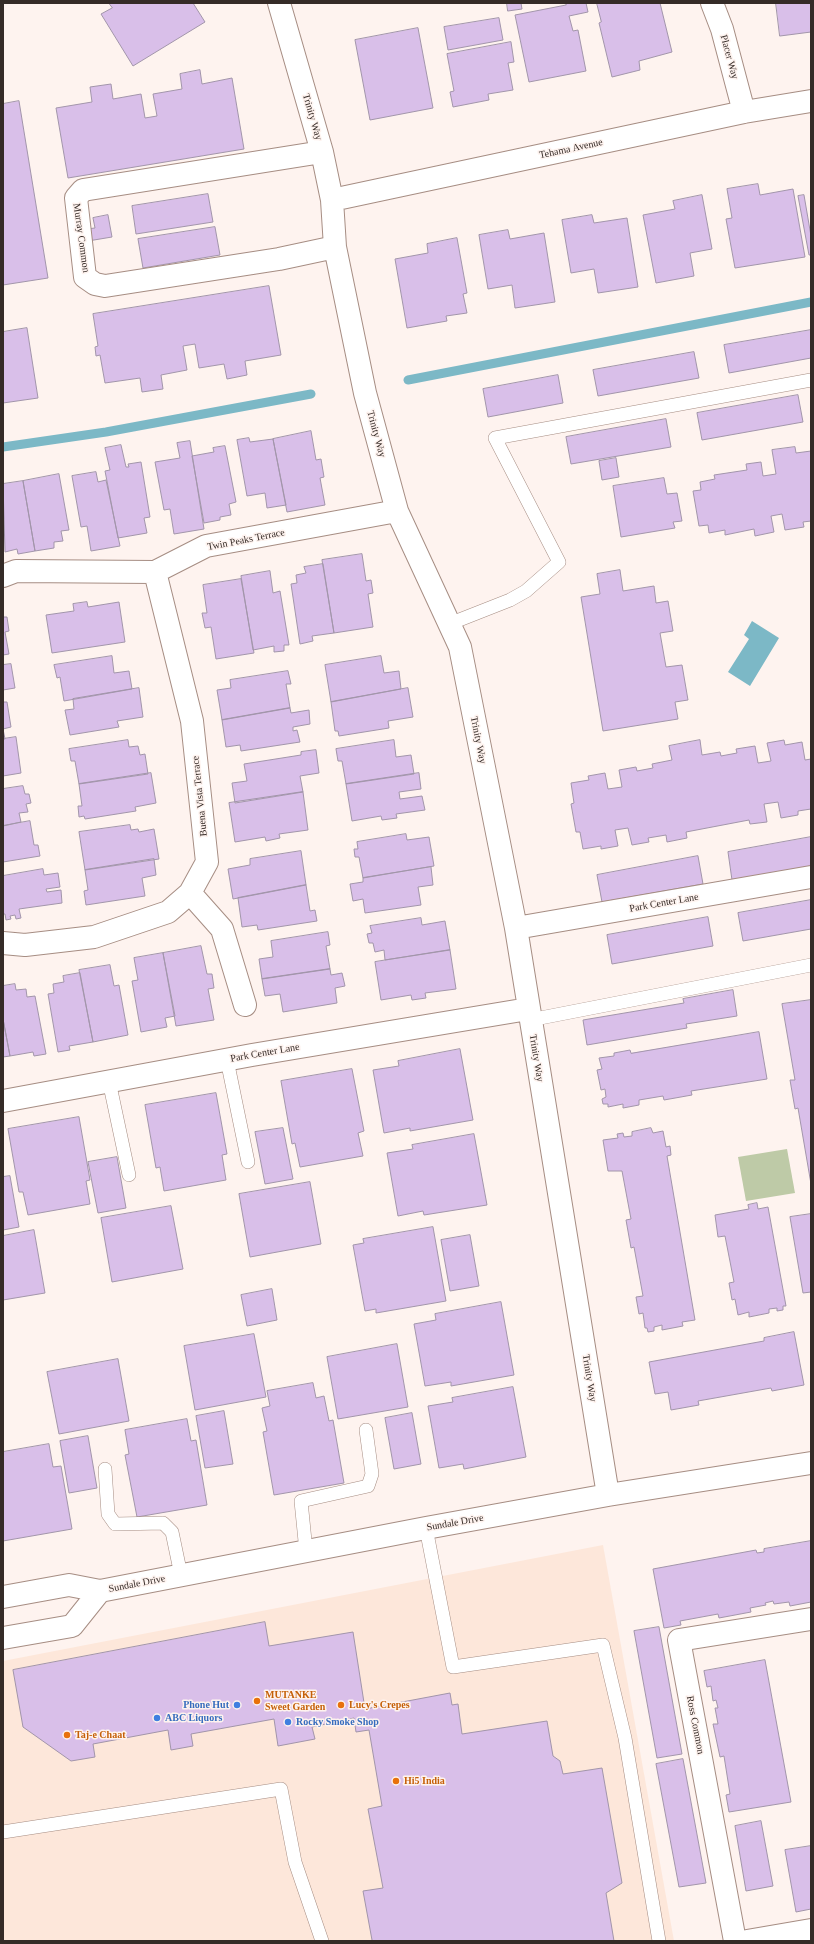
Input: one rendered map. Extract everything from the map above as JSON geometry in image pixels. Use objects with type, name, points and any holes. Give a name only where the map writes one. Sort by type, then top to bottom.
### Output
[{"type":"street","name":"Trinity Way","points":[[279,3],[322,152],[332,200],[335,247],[365,393],[397,511],[460,647],[516,928],[608,1496]]},
{"type":"street","name":"Placer Way","points":[[712,3],[722,29],[744,112]]},
{"type":"street","name":"Tehama Avenue","points":[[332,200],[744,112],[811,101]]},
{"type":"street","name":"Murray Common","points":[[322,152],[83,190],[76,198],[85,277],[95,284],[106,286],[279,259],[335,247]]},
{"type":"street","name":"Twin Peaks Terrace","points":[[3,576],[16,571],[155,572],[206,546],[397,511]]},
{"type":"street","name":"Buena Vista Terrace","points":[[155,572],[192,722],[207,862],[190,894]]},
{"type":"street","name":"Park Center Lane","points":[[516,928],[811,877]]},
{"type":"street","points":[[3,943],[25,945],[94,937],[168,912],[190,894],[222,928],[245,1005]]},
{"type":"street","name":"Park Center Lane","points":[[3,1101],[227,1060],[529,1015]]},
{"type":"street","name":"Sundale Drive","points":[[9,1599],[68,1585],[100,1591],[426,1528],[608,1496],[811,1463]]},
{"type":"street","name":"Sundale Drive","points":[[3,1638],[72,1626],[100,1591]]},
{"type":"street","name":"Ross Common","points":[[735,1941],[679,1640],[811,1619]]},
{"type":"street","points":[[747,1941],[811,1930]]},
{"type":"lane","points":[[449,624],[510,600],[526,591],[559,562],[495,438],[811,380]]},
{"type":"lane","points":[[529,1015],[811,965]]},
{"type":"lane","points":[[227,1060],[248,1162]]},
{"type":"lane","points":[[109,1081],[129,1175]]},
{"type":"lane","points":[[306,1551],[301,1501],[368,1486],[372,1474],[366,1430]]},
{"type":"lane","points":[[105,1469],[108,1514],[115,1524],[163,1523],[172,1532],[181,1575]]},
{"type":"lane","points":[[426,1528],[453,1667],[603,1645],[625,1738],[659,1941]]},
{"type":"lane","points":[[3,1832],[281,1789],[295,1862],[322,1941]]},
{"type":"shaded area","points":[[603,1545],[674,1941],[3,1941],[3,1661]]},
{"type":"green space","points":[[787,1149],[795,1193],[746,1201],[738,1157]]},
{"type":"water","points":[[752,621],[779,638],[750,686],[728,672],[749,639],[744,635]]},
{"type":"building","points":[[109,3],[193,3],[205,22],[133,66],[101,14],[112,8]]},
{"type":"building","points":[[507,3],[521,3],[522,9],[508,11]]},
{"type":"building","points":[[565,3],[586,3],[588,12],[569,16],[573,31],[578,30],[586,71],[529,82],[515,15],[566,5]]},
{"type":"building","points":[[597,3],[660,3],[672,52],[639,61],[640,70],[612,77],[599,23],[601,22]]},
{"type":"building","points":[[776,3],[811,3],[811,32],[780,36]]},
{"type":"building","points":[[499,18],[503,40],[448,50],[444,27]]},
{"type":"building","points":[[418,28],[433,108],[370,120],[355,40]]},
{"type":"building","points":[[511,42],[514,62],[508,63],[513,90],[488,94],[489,100],[453,107],[450,92],[454,91],[447,54]]},
{"type":"building","points":[[200,70],[202,84],[232,78],[244,149],[68,178],[56,108],[92,102],[90,87],[111,84],[113,99],[141,94],[145,118],[157,116],[153,94],[182,89],[180,74]]},
{"type":"building","points":[[19,101],[48,278],[3,285],[3,104]]},
{"type":"building","points":[[758,184],[760,195],[793,189],[805,257],[735,268],[726,219],[732,218],[727,189]]},
{"type":"building","points":[[208,194],[213,222],[136,234],[132,206]]},
{"type":"building","points":[[702,195],[712,249],[690,253],[694,276],[656,283],[643,215],[675,209],[673,201]]},
{"type":"building","points":[[804,195],[811,236],[811,255],[809,255],[798,196]]},
{"type":"building","points":[[108,215],[112,237],[88,241],[86,229],[95,228],[93,218]]},
{"type":"building","points":[[592,215],[594,223],[627,218],[638,287],[598,293],[594,269],[571,273],[562,220]]},
{"type":"building","points":[[215,227],[220,255],[143,268],[138,239]]},
{"type":"building","points":[[508,230],[510,239],[544,233],[555,302],[515,308],[512,285],[488,289],[479,235]]},
{"type":"building","points":[[457,238],[467,293],[463,294],[467,313],[446,316],[447,321],[407,328],[395,259],[428,253],[427,244]]},
{"type":"building","points":[[269,286],[281,355],[245,361],[247,375],[227,379],[224,364],[199,368],[195,344],[183,346],[187,370],[161,375],[163,389],[142,392],[140,378],[105,383],[100,355],[96,356],[95,347],[98,346],[93,314]]},
{"type":"building","points":[[27,328],[38,398],[3,403],[3,332]]},
{"type":"building","points":[[811,330],[811,358],[729,373],[724,345]]},
{"type":"building","points":[[694,352],[699,378],[598,396],[593,370]]},
{"type":"building","points":[[558,375],[563,403],[488,417],[483,389]]},
{"type":"building","points":[[798,395],[803,422],[702,440],[697,413]]},
{"type":"building","points":[[666,419],[671,447],[571,464],[566,437]]},
{"type":"building","points":[[311,431],[316,460],[321,459],[324,477],[320,478],[325,505],[287,512],[273,439]]},
{"type":"building","points":[[249,438],[250,442],[273,439],[286,505],[267,508],[265,493],[247,496],[237,440]]},
{"type":"building","points":[[190,441],[204,529],[174,534],[170,509],[164,510],[155,462],[180,458],[177,443]]},
{"type":"building","points":[[121,445],[126,467],[129,467],[128,464],[141,462],[150,517],[144,518],[147,533],[118,538],[105,471],[110,470],[105,448]]},
{"type":"building","points":[[225,446],[236,502],[229,504],[231,515],[220,517],[220,520],[204,523],[192,456],[214,452],[213,448]]},
{"type":"building","points":[[795,447],[796,453],[811,451],[811,521],[803,522],[804,527],[785,530],[782,514],[771,516],[774,532],[755,536],[754,529],[725,535],[725,530],[709,533],[708,525],[699,526],[693,491],[701,490],[700,482],[715,479],[714,475],[747,470],[746,464],[761,462],[763,476],[776,474],[772,450]]},
{"type":"building","points":[[616,458],[619,477],[602,480],[599,461]]},
{"type":"building","points":[[96,472],[98,482],[106,480],[120,546],[91,551],[87,526],[81,527],[72,476]]},
{"type":"building","points":[[59,474],[69,530],[61,531],[63,541],[54,542],[54,548],[35,551],[23,481]]},
{"type":"building","points":[[664,478],[667,494],[677,493],[682,521],[673,522],[675,528],[621,537],[613,486]]},
{"type":"building","points":[[23,481],[35,551],[18,554],[17,549],[5,552],[3,484]]},
{"type":"building","points":[[362,554],[366,581],[371,580],[373,593],[368,594],[373,627],[334,633],[322,560]]},
{"type":"building","points":[[323,564],[334,633],[312,636],[313,641],[300,644],[291,584],[297,583],[296,575],[306,573],[304,567]]},
{"type":"building","points":[[620,570],[623,591],[654,586],[656,603],[668,601],[673,631],[660,633],[666,667],[682,665],[688,700],[675,702],[678,719],[603,731],[581,597],[600,594],[597,574]]},
{"type":"building","points":[[270,571],[273,593],[280,591],[289,645],[284,645],[284,651],[274,652],[274,646],[253,650],[241,576]]},
{"type":"building","points":[[241,579],[254,653],[216,659],[211,627],[205,628],[202,613],[207,613],[203,585]]},
{"type":"building","points":[[87,602],[88,607],[119,602],[125,642],[52,653],[46,615],[74,611],[73,604]]},
{"type":"building","points":[[3,617],[7,617],[9,631],[5,632],[9,654],[3,655]]},
{"type":"building","points":[[112,656],[114,673],[129,671],[132,689],[64,701],[60,677],[57,678],[54,665]]},
{"type":"building","points":[[381,656],[384,673],[399,671],[401,689],[331,702],[325,665]]},
{"type":"building","points":[[11,664],[15,688],[3,690],[3,665]]},
{"type":"building","points":[[288,671],[291,684],[286,684],[290,708],[222,720],[217,690],[231,688],[230,680]]},
{"type":"building","points":[[139,688],[143,717],[117,721],[119,727],[70,735],[65,710],[74,709],[73,699]]},
{"type":"building","points":[[408,688],[413,717],[388,721],[389,728],[339,736],[338,731],[335,731],[331,702]]},
{"type":"building","points":[[3,702],[7,702],[11,727],[3,729]]},
{"type":"building","points":[[290,708],[291,713],[309,710],[310,724],[293,727],[293,731],[297,730],[300,742],[241,751],[240,745],[226,747],[222,720]]},
{"type":"building","points":[[16,737],[21,773],[3,776],[3,739]]},
{"type":"building","points":[[128,740],[129,747],[138,746],[140,755],[145,754],[148,774],[79,784],[75,761],[71,761],[69,749]]},
{"type":"building","points":[[394,740],[396,757],[411,755],[414,774],[346,784],[342,761],[338,761],[336,749]]},
{"type":"building","points":[[700,740],[702,755],[720,752],[721,756],[737,753],[736,749],[755,746],[758,763],[771,761],[767,743],[784,740],[785,745],[802,742],[805,760],[811,759],[811,809],[798,811],[798,815],[781,818],[778,802],[764,804],[767,822],[750,824],[749,820],[686,832],[687,838],[667,842],[666,835],[648,838],[649,842],[632,845],[628,828],[615,830],[618,846],[601,849],[601,846],[583,849],[580,832],[576,832],[571,804],[574,803],[571,783],[589,780],[588,776],[605,773],[608,789],[622,787],[619,770],[636,767],[637,771],[653,768],[652,764],[672,760],[669,746]]},
{"type":"building","points":[[316,750],[319,773],[300,776],[303,792],[235,803],[232,783],[247,781],[244,764],[301,755],[301,752]]},
{"type":"building","points":[[151,773],[156,803],[135,807],[136,811],[85,819],[84,816],[79,817],[78,806],[82,806],[79,784]]},
{"type":"building","points":[[419,773],[421,789],[399,792],[400,799],[422,796],[425,810],[396,814],[397,818],[382,820],[381,816],[352,821],[346,784]]},
{"type":"building","points":[[23,786],[25,794],[29,794],[31,803],[26,804],[28,812],[19,813],[21,822],[3,826],[3,789]]},
{"type":"building","points":[[303,792],[308,830],[279,834],[280,838],[266,841],[265,837],[235,842],[229,803]]},
{"type":"building","points":[[30,821],[34,845],[38,845],[40,856],[3,862],[3,826]]},
{"type":"building","points":[[130,825],[131,830],[138,829],[139,832],[154,829],[159,859],[85,870],[79,832]]},
{"type":"building","points":[[406,834],[407,840],[429,837],[434,866],[363,878],[359,857],[355,857],[354,849],[358,849],[357,842]]},
{"type":"building","points":[[811,837],[811,866],[732,880],[728,852]]},
{"type":"building","points":[[301,851],[306,885],[233,899],[228,869],[250,865],[250,859]]},
{"type":"building","points":[[698,856],[703,884],[602,902],[597,875]]},
{"type":"building","points":[[154,859],[156,875],[142,878],[145,896],[86,905],[84,891],[88,890],[85,870]]},
{"type":"building","points":[[431,867],[433,885],[418,887],[421,905],[365,913],[363,899],[353,901],[350,884],[363,882],[363,878]]},
{"type":"building","points":[[43,869],[44,875],[58,873],[60,887],[46,889],[47,892],[61,890],[62,903],[19,909],[21,918],[16,919],[15,915],[10,916],[11,919],[6,920],[5,914],[3,914],[3,876]]},
{"type":"building","points":[[306,885],[310,911],[315,910],[317,921],[258,930],[257,925],[242,927],[238,898]]},
{"type":"building","points":[[811,900],[811,929],[743,941],[738,913]]},
{"type":"building","points":[[708,917],[713,946],[612,964],[607,935]]},
{"type":"building","points":[[421,918],[422,925],[445,921],[450,950],[385,960],[384,950],[375,952],[373,943],[369,943],[367,934],[372,933],[370,926]]},
{"type":"building","points":[[328,932],[330,945],[326,946],[330,969],[262,979],[259,959],[273,957],[271,941]]},
{"type":"building","points":[[201,946],[207,974],[212,974],[214,988],[208,989],[214,1020],[176,1026],[163,953]]},
{"type":"building","points":[[450,950],[456,989],[425,993],[426,998],[412,1000],[411,995],[381,1000],[375,962]]},
{"type":"building","points":[[163,953],[175,1016],[165,1018],[167,1027],[141,1032],[132,981],[138,980],[134,958]]},
{"type":"building","points":[[110,965],[114,986],[119,985],[128,1035],[93,1042],[79,970]]},
{"type":"building","points":[[330,969],[331,975],[342,973],[345,986],[335,988],[337,1003],[283,1012],[280,994],[265,996],[262,979]]},
{"type":"building","points":[[80,973],[93,1042],[69,1046],[70,1050],[58,1052],[48,994],[54,993],[53,984],[64,982],[63,976]]},
{"type":"building","points":[[15,984],[16,990],[26,989],[27,997],[35,996],[46,1054],[34,1056],[33,1052],[10,1056],[3,1019],[3,986]]},
{"type":"building","points":[[733,990],[737,1016],[686,1024],[687,1028],[587,1045],[583,1020],[684,1003],[683,999]]},
{"type":"building","points":[[811,1000],[811,1184],[798,1108],[795,1109],[790,1080],[795,1080],[782,1004]]},
{"type":"building","points":[[3,1019],[10,1056],[3,1057]]},
{"type":"building","points":[[759,1032],[767,1079],[691,1091],[692,1095],[664,1100],[663,1096],[639,1100],[639,1105],[623,1108],[623,1104],[608,1107],[608,1104],[603,1104],[602,1099],[606,1097],[605,1089],[601,1090],[597,1070],[602,1069],[599,1058],[614,1056],[614,1053],[630,1050],[631,1053]]},
{"type":"building","points":[[460,1049],[473,1120],[410,1131],[410,1128],[384,1133],[373,1070],[399,1066],[398,1061]]},
{"type":"building","points":[[352,1069],[364,1131],[358,1133],[363,1156],[300,1167],[295,1143],[292,1144],[281,1081]]},
{"type":"building","points":[[216,1093],[227,1154],[222,1155],[226,1180],[164,1191],[160,1167],[156,1168],[145,1105]]},
{"type":"building","points":[[79,1117],[90,1180],[86,1181],[90,1204],[28,1215],[23,1192],[19,1192],[8,1129]]},
{"type":"building","points":[[283,1128],[293,1179],[265,1184],[255,1132]]},
{"type":"building","points":[[651,1128],[653,1133],[663,1131],[666,1147],[670,1146],[671,1155],[667,1156],[695,1320],[682,1322],[683,1326],[662,1330],[662,1325],[654,1327],[654,1331],[648,1332],[647,1328],[645,1328],[643,1313],[639,1314],[636,1297],[643,1296],[634,1247],[631,1248],[626,1220],[631,1219],[622,1171],[608,1171],[603,1140],[618,1138],[617,1134],[623,1133],[624,1137],[632,1136],[632,1132]]},
{"type":"building","points":[[474,1134],[487,1205],[424,1215],[423,1211],[398,1216],[387,1153],[413,1149],[412,1145]]},
{"type":"building","points":[[117,1157],[126,1208],[98,1213],[88,1162]]},
{"type":"building","points":[[10,1176],[19,1227],[3,1230],[3,1177]]},
{"type":"building","points":[[310,1182],[321,1244],[250,1257],[239,1194]]},
{"type":"building","points":[[757,1203],[758,1209],[768,1207],[786,1306],[783,1306],[783,1310],[777,1311],[777,1308],[769,1309],[769,1313],[749,1317],[749,1312],[738,1315],[735,1299],[732,1300],[729,1283],[734,1282],[725,1236],[718,1237],[715,1215],[749,1209],[748,1205]]},
{"type":"building","points":[[171,1206],[183,1269],[112,1282],[101,1218]]},
{"type":"building","points":[[811,1214],[811,1292],[803,1293],[790,1217]]},
{"type":"building","points":[[433,1227],[446,1301],[376,1313],[376,1309],[365,1311],[353,1245],[364,1243],[363,1239]]},
{"type":"building","points":[[34,1230],[45,1293],[3,1300],[3,1236]]},
{"type":"building","points":[[470,1235],[479,1286],[450,1291],[441,1240]]},
{"type":"building","points":[[272,1289],[277,1320],[247,1326],[241,1295]]},
{"type":"building","points":[[501,1302],[514,1375],[451,1386],[451,1382],[425,1386],[414,1324],[436,1320],[435,1314]]},
{"type":"building","points":[[794,1332],[804,1385],[772,1391],[771,1388],[698,1401],[699,1405],[671,1410],[668,1392],[655,1394],[649,1362],[764,1341],[764,1338]]},
{"type":"building","points":[[254,1334],[266,1397],[195,1410],[184,1346]]},
{"type":"building","points":[[397,1344],[408,1407],[338,1419],[327,1357]]},
{"type":"building","points":[[118,1359],[129,1421],[59,1434],[47,1372]]},
{"type":"building","points":[[313,1383],[316,1398],[324,1396],[329,1421],[333,1420],[344,1483],[274,1495],[263,1432],[267,1431],[262,1408],[270,1406],[267,1391]]},
{"type":"building","points":[[513,1387],[526,1457],[464,1469],[463,1464],[439,1468],[428,1406],[453,1402],[452,1398]]},
{"type":"building","points":[[224,1411],[233,1464],[205,1468],[196,1416]]},
{"type":"building","points":[[412,1413],[421,1464],[394,1469],[385,1418]]},
{"type":"building","points":[[187,1419],[191,1441],[196,1440],[207,1505],[137,1517],[125,1455],[129,1454],[125,1430]]},
{"type":"building","points":[[88,1436],[97,1488],[69,1493],[60,1441]]},
{"type":"building","points":[[49,1444],[53,1467],[61,1466],[72,1529],[3,1541],[3,1452]]},
{"type":"building","points":[[811,1541],[811,1602],[790,1606],[789,1602],[774,1604],[773,1601],[765,1603],[766,1605],[750,1608],[751,1612],[719,1618],[718,1614],[680,1621],[681,1625],[664,1628],[653,1569],[756,1550],[757,1553],[764,1552],[764,1549]]},
{"type":"building","points":[[265,1622],[269,1646],[353,1632],[365,1709],[450,1693],[452,1705],[458,1704],[462,1734],[547,1721],[553,1756],[560,1761],[563,1774],[602,1768],[622,1883],[606,1893],[614,1941],[371,1941],[363,1891],[383,1888],[368,1809],[382,1806],[369,1730],[356,1732],[354,1718],[312,1727],[315,1739],[278,1746],[274,1719],[191,1734],[193,1746],[171,1750],[168,1730],[93,1744],[95,1757],[71,1761],[23,1727],[13,1670]]},
{"type":"building","points":[[659,1627],[682,1754],[657,1758],[634,1631]]},
{"type":"building","points":[[765,1660],[791,1802],[729,1812],[726,1795],[730,1794],[724,1756],[720,1757],[713,1724],[718,1724],[715,1708],[718,1708],[716,1700],[713,1701],[711,1686],[707,1687],[704,1671]]},
{"type":"building","points":[[683,1759],[706,1883],[679,1887],[656,1764]]},
{"type":"building","points":[[761,1821],[773,1886],[746,1891],[735,1826]]},
{"type":"building","points":[[811,1846],[811,1909],[796,1912],[785,1850]]},
{"type":"waterway","points":[[408,380],[811,302]]},
{"type":"waterway","points":[[3,447],[106,432],[311,394]]},
{"type":"place","name":"MUTANKE Sweet Garden","points":[[257,1701]]},
{"type":"place","name":"Phone Hut","points":[[237,1705]]},
{"type":"place","name":"Lucy's Crepes","points":[[341,1705]]},
{"type":"place","name":"ABC Liquors","points":[[157,1718]]},
{"type":"place","name":"Rocky Smoke Shop","points":[[288,1722]]},
{"type":"place","name":"Taj-e Chaat","points":[[67,1735]]},
{"type":"place","name":"Hi5 India","points":[[396,1781]]}]
